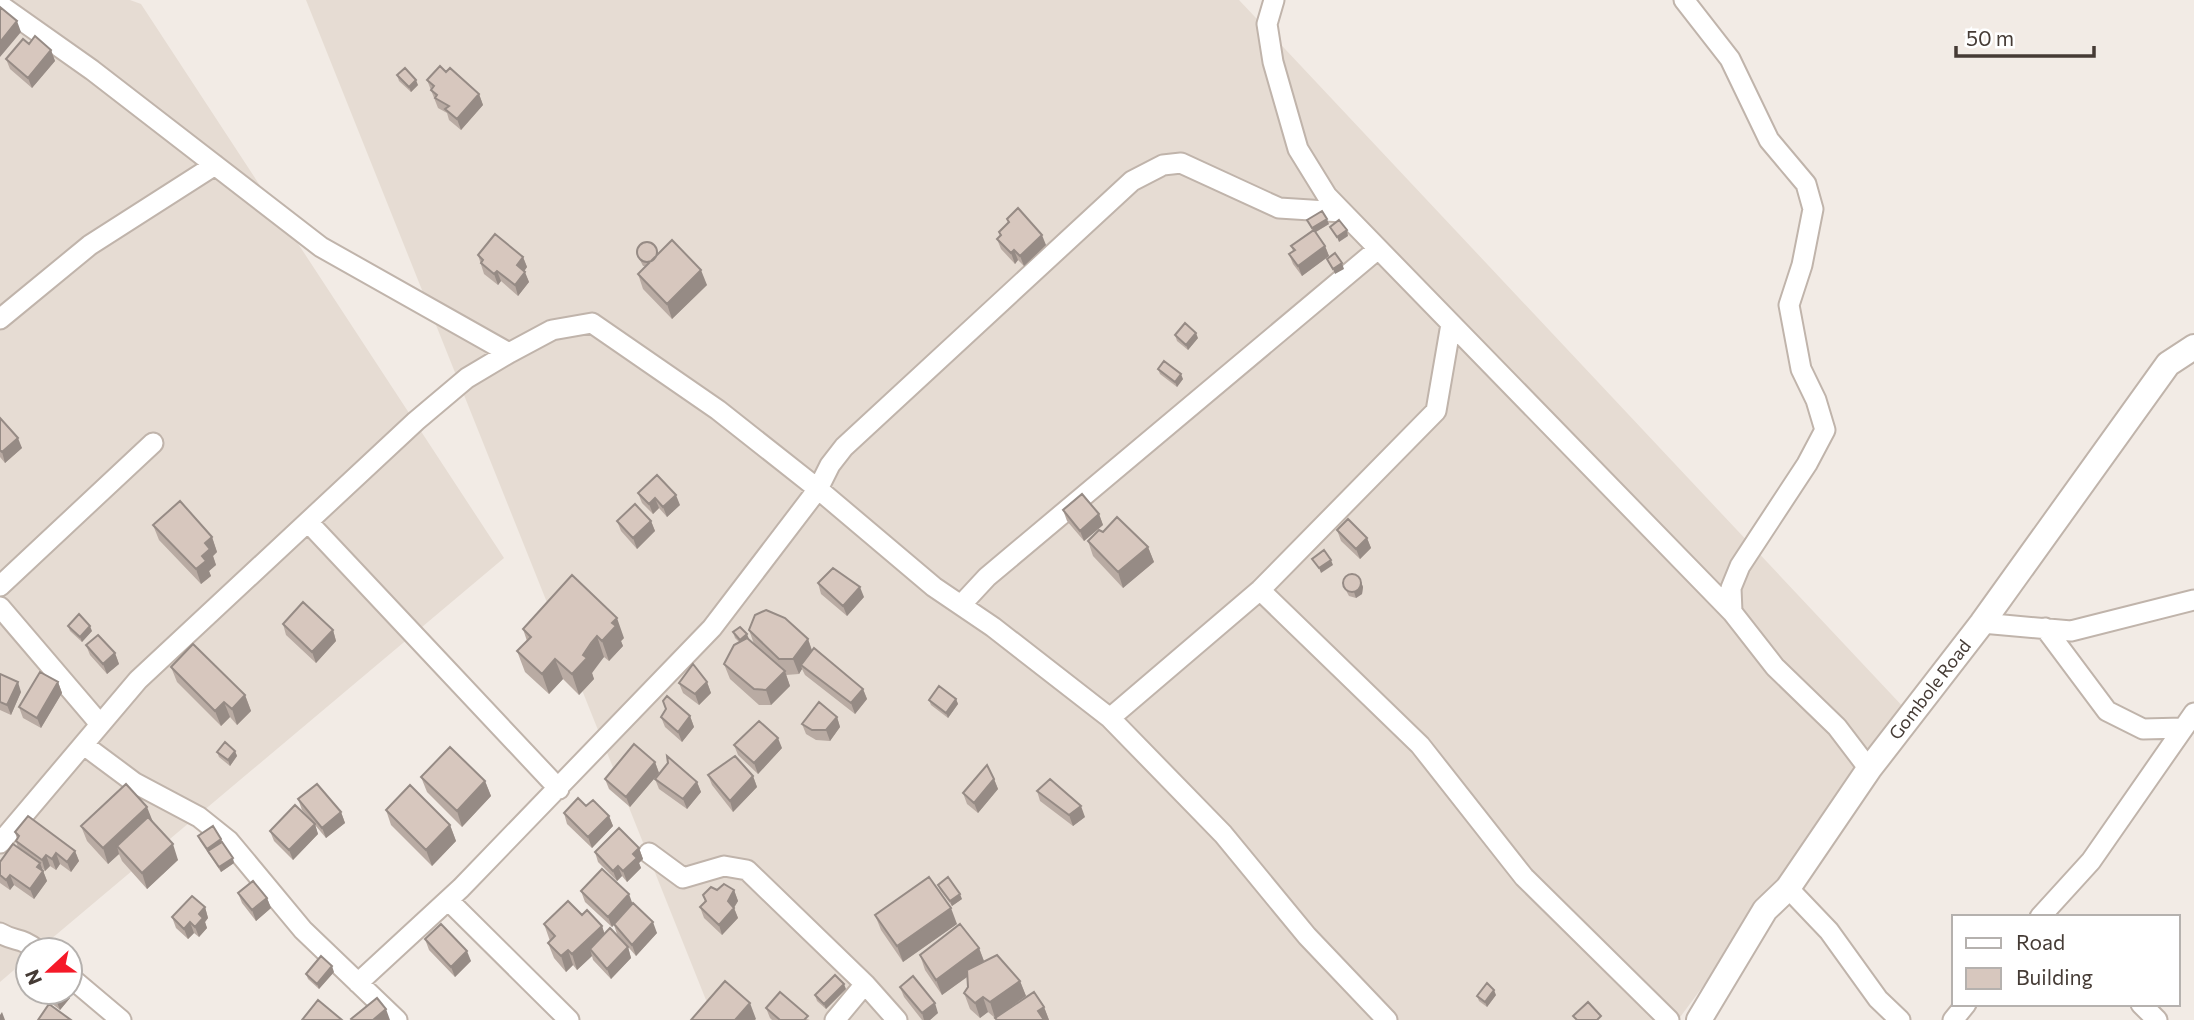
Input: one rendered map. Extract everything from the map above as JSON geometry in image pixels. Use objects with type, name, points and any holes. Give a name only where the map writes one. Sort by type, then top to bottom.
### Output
[{"type":"street","points":[[1273,0],[1267,24],[1273,62],[1298,149],[1327,196],[1732,612],[1776,667],[1838,727],[1869,769]]},
{"type":"street","points":[[1684,0],[1730,60],[1769,140],[1806,184],[1813,209],[1802,265],[1789,305],[1801,369],[1816,400],[1825,430],[1740,566],[1731,588],[1732,612]]},
{"type":"street","points":[[0,5],[92,70],[321,247],[509,353]]},
{"type":"street","points":[[358,983],[448,900],[559,789],[712,628],[818,489],[830,465],[844,447],[1132,181],[1163,165],[1181,163],[1279,208],[1342,212]]},
{"type":"street","points":[[0,319],[90,245],[215,165]]},
{"type":"street","points":[[961,606],[987,577],[1378,249]]},
{"type":"street","points":[[0,843],[138,680],[426,412],[467,378],[509,353],[552,330],[592,323],[718,410],[818,489],[933,587],[1110,718],[1223,834],[1307,936],[1387,1020]]},
{"type":"street","points":[[1110,718],[1260,590],[1436,411],[1451,324]]},
{"type":"street","name":"Gombole Road","points":[[1699,1020],[1765,910],[1788,888],[1869,769],[1982,623],[2168,364],[2194,347]]},
{"type":"street","points":[[0,586],[153,443]]},
{"type":"street","points":[[309,522],[559,789]]},
{"type":"street","points":[[1260,590],[1420,746],[1524,877],[1669,1020]]},
{"type":"street","points":[[1982,623],[2071,631],[2194,600]]},
{"type":"street","points":[[0,607],[100,724]]},
{"type":"street","points":[[2045,628],[2108,711],[2143,729],[2186,731]]},
{"type":"street","points":[[2042,915],[2091,862],[2186,731]]},
{"type":"street","points":[[84,745],[135,783],[199,817],[229,841],[303,930],[397,1020]]},
{"type":"street","points":[[649,853],[683,878],[724,866],[747,870],[865,984],[897,1020]]},
{"type":"street","points":[[1788,888],[1829,931],[1878,999],[1900,1020]]},
{"type":"street","points":[[448,900],[569,1020]]},
{"type":"street","points":[[835,1020],[865,984]]},
{"type":"street","points":[[84,989],[121,1020]]},
{"type":"street","points":[[1953,1020],[1964,1006]]},
{"type":"street","points":[[2143,1006],[2157,1020]]},
{"type":"shaded area","points":[[0,0],[130,0],[141,4],[504,558],[55,936],[14,936],[14,970],[0,982]]},
{"type":"shaded area","points":[[306,0],[1239,0],[1907,711],[1678,1020],[714,1020]]},
{"type":"building","points":[[0,7],[17,21],[0,42]]},
{"type":"building","points":[[35,36],[51,50],[28,78],[6,59],[23,39],[29,44]]},
{"type":"building","points":[[440,66],[446,72],[450,68],[479,94],[457,119],[445,109],[449,106],[435,98],[437,95],[431,90],[434,86],[427,80]]},
{"type":"building","points":[[405,68],[416,80],[409,87],[397,75]]},
{"type":"building","points":[[1018,208],[1042,235],[1020,256],[1014,250],[1011,253],[997,239],[1001,235],[999,232],[1009,222],[1007,219]]},
{"type":"building","points":[[1322,211],[1327,219],[1312,228],[1307,220]]},
{"type":"building","points":[[1339,220],[1347,230],[1337,237],[1330,227]]},
{"type":"building","points":[[1314,230],[1325,246],[1298,266],[1289,254],[1295,250],[1291,246]]},
{"type":"building","points":[[495,234],[523,257],[517,265],[525,272],[515,285],[497,271],[494,274],[481,263],[483,260],[478,255]]},
{"type":"building","points":[[672,240],[701,270],[667,304],[638,274]]},
{"type":"building","points":[[647,242],[654,245],[657,252],[654,259],[647,262],[640,259],[637,252],[640,245]]},
{"type":"building","points":[[1335,253],[1342,263],[1333,269],[1327,259]]},
{"type":"building","points":[[1185,323],[1196,333],[1186,345],[1175,335]]},
{"type":"building","points":[[1164,361],[1181,374],[1175,382],[1158,369]]},
{"type":"building","points":[[0,418],[18,438],[2,452],[0,450]]},
{"type":"building","points":[[657,475],[676,495],[663,507],[655,498],[649,504],[638,493]]},
{"type":"building","points":[[1082,494],[1099,514],[1080,531],[1063,510]]},
{"type":"building","points":[[180,501],[212,537],[205,543],[210,549],[202,556],[206,561],[196,569],[153,525]]},
{"type":"building","points":[[635,504],[651,521],[633,538],[617,521]]},
{"type":"building","points":[[1117,517],[1148,547],[1118,572],[1088,541],[1099,530],[1103,532]]},
{"type":"building","points":[[1348,519],[1367,538],[1356,549],[1337,530]]},
{"type":"building","points":[[1324,550],[1331,560],[1319,568],[1312,559]]},
{"type":"building","points":[[833,568],[860,587],[843,606],[818,583]]},
{"type":"building","points":[[1352,574],[1358,577],[1361,583],[1358,589],[1352,592],[1346,589],[1343,583],[1346,577]]},
{"type":"building","points":[[572,575],[617,618],[612,623],[616,626],[602,641],[597,636],[583,655],[587,658],[572,674],[555,659],[542,674],[517,651],[531,637],[523,629]]},
{"type":"building","points":[[303,602],[333,630],[312,652],[283,624]]},
{"type":"building","points":[[766,610],[785,618],[808,639],[793,659],[779,659],[749,630],[755,615]]},
{"type":"building","points":[[79,614],[90,626],[80,637],[68,626]]},
{"type":"building","points":[[740,627],[747,634],[740,640],[733,632]]},
{"type":"building","points":[[98,635],[115,653],[103,664],[86,645]]},
{"type":"building","points":[[747,638],[785,671],[766,690],[754,689],[724,664],[734,645]]},
{"type":"building","points":[[193,644],[245,695],[232,709],[224,702],[215,711],[171,667]]},
{"type":"building","points":[[814,648],[863,689],[851,703],[801,665]]},
{"type":"building","points":[[693,664],[707,682],[695,694],[679,683]]},
{"type":"building","points":[[40,672],[58,682],[37,718],[19,707]]},
{"type":"building","points":[[0,674],[18,682],[7,705],[0,702]]},
{"type":"building","points":[[939,686],[956,699],[946,713],[929,700]]},
{"type":"building","points":[[667,696],[690,716],[678,732],[661,717],[666,709],[663,701]]},
{"type":"building","points":[[819,702],[837,717],[826,730],[812,730],[802,724]]},
{"type":"building","points":[[759,721],[778,738],[754,763],[734,745]]},
{"type":"building","points":[[225,742],[235,751],[228,760],[217,752]]},
{"type":"building","points":[[634,744],[655,762],[626,797],[605,779]]},
{"type":"building","points":[[450,747],[485,781],[457,811],[421,777]]},
{"type":"building","points":[[667,756],[697,782],[683,799],[655,779],[668,763]]},
{"type":"building","points":[[735,756],[753,776],[730,801],[708,775]]},
{"type":"building","points":[[987,765],[994,779],[974,803],[963,793]]},
{"type":"building","points":[[1050,779],[1081,806],[1069,815],[1037,791]]},
{"type":"building","points":[[126,784],[147,807],[103,848],[81,826]]},
{"type":"building","points":[[317,784],[341,812],[322,828],[298,799]]},
{"type":"building","points":[[410,785],[450,825],[426,850],[386,810]]},
{"type":"building","points":[[578,798],[586,806],[593,800],[609,816],[588,837],[564,813]]},
{"type":"building","points":[[295,805],[315,824],[289,850],[270,831]]},
{"type":"building","points":[[28,816],[75,851],[67,862],[56,853],[52,859],[46,855],[42,860],[16,841],[19,836],[15,832]]},
{"type":"building","points":[[148,817],[173,844],[142,873],[117,846]]},
{"type":"building","points":[[213,826],[221,839],[207,849],[198,836]]},
{"type":"building","points":[[619,828],[639,848],[633,854],[637,858],[623,871],[618,866],[613,871],[595,852]]},
{"type":"building","points":[[222,842],[233,858],[219,867],[208,851]]},
{"type":"building","points":[[13,844],[40,863],[37,867],[43,871],[30,889],[10,875],[6,880],[0,875],[0,862]]},
{"type":"building","points":[[602,869],[629,894],[608,917],[581,891]]},
{"type":"building","points":[[929,877],[951,908],[897,946],[875,915]]},
{"type":"building","points":[[948,877],[960,894],[950,901],[938,885]]},
{"type":"building","points":[[253,881],[267,898],[252,910],[238,893]]},
{"type":"building","points":[[724,884],[734,890],[728,901],[734,908],[719,925],[700,907],[706,901],[703,895],[711,887],[717,890]]},
{"type":"building","points":[[192,896],[205,907],[199,914],[203,918],[195,927],[190,922],[184,929],[172,917]]},
{"type":"building","points":[[568,901],[582,915],[587,910],[602,926],[572,954],[568,950],[561,956],[548,943],[555,936],[544,924]]},
{"type":"building","points":[[633,903],[653,922],[632,945],[614,924]]},
{"type":"building","points":[[441,924],[467,951],[451,967],[425,939]]},
{"type":"building","points":[[960,924],[979,948],[936,980],[920,955]]},
{"type":"building","points":[[610,928],[628,947],[607,969],[590,949]]},
{"type":"building","points":[[997,955],[1020,981],[990,1002],[983,997],[975,1003],[964,993],[968,987],[967,970]]},
{"type":"building","points":[[321,956],[332,966],[317,984],[306,974]]},
{"type":"building","points":[[835,975],[844,984],[824,1004],[815,995]]},
{"type":"building","points":[[913,976],[935,1003],[922,1013],[900,987]]},
{"type":"building","points":[[725,981],[750,1003],[735,1020],[691,1020]]},
{"type":"building","points":[[1487,983],[1494,990],[1485,1002],[1477,996]]},
{"type":"building","points":[[780,992],[808,1016],[804,1020],[780,1020],[766,1008]]},
{"type":"building","points":[[1034,992],[1044,1007],[1038,1011],[1044,1020],[995,1018]]},
{"type":"building","points":[[377,998],[386,1009],[373,1020],[351,1019]]},
{"type":"building","points":[[318,1000],[342,1020],[302,1020]]},
{"type":"building","points":[[1588,1002],[1601,1016],[1597,1020],[1577,1020],[1573,1016]]},
{"type":"building","points":[[48,1006],[52,1006],[71,1020],[38,1020]]}]
